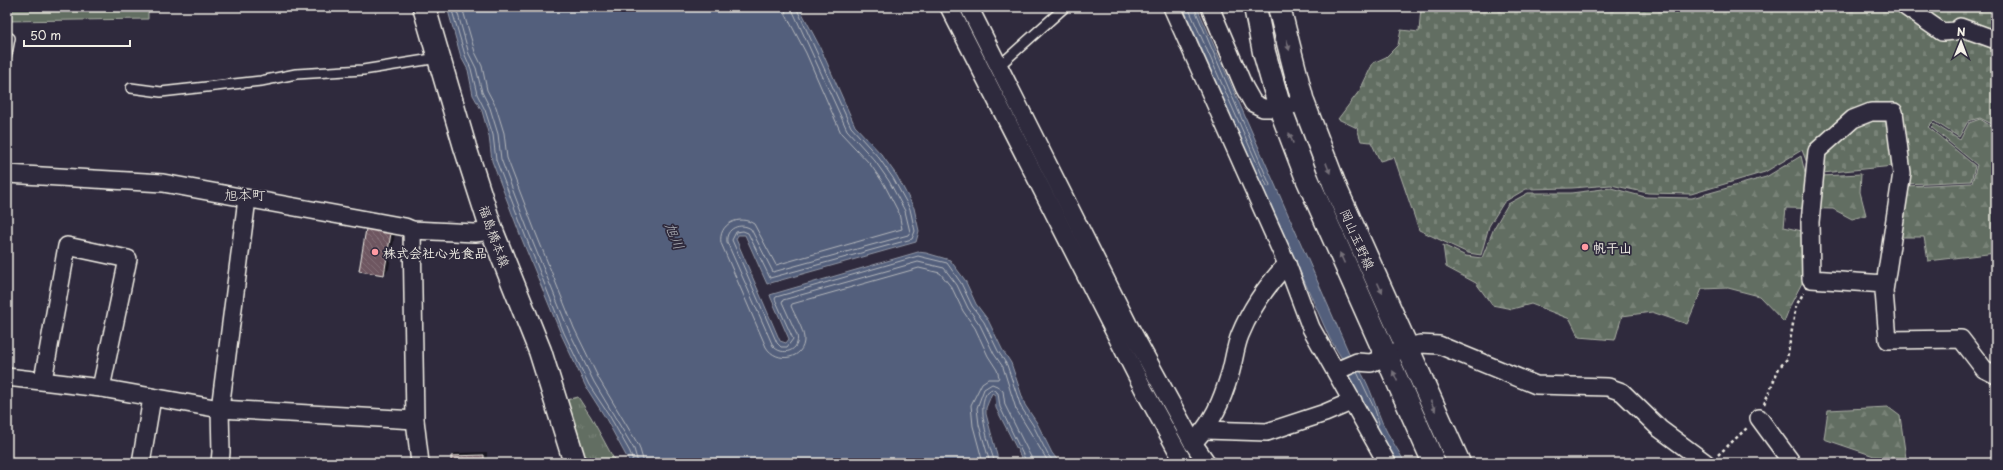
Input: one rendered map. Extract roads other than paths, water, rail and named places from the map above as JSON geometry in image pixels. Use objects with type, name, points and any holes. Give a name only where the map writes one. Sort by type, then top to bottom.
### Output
[{"type":"main road","name":"福島橋本線","points":[[424,7],[464,147],[492,231],[540,351],[575,463]]},
{"type":"main road","name":"岡山玉野線","points":[[1255,7],[1264,52],[1280,108],[1306,176],[1434,463]]},
{"type":"main road","name":"岡山玉野線","points":[[1279,7],[1303,102],[1337,191],[1406,348],[1459,463]]},
{"type":"street","points":[[949,7],[1145,392],[1184,463]]},
{"type":"street","points":[[969,7],[1128,324],[1193,442],[1207,463]]},
{"type":"street","points":[[1172,7],[1287,264],[1311,328],[1345,368],[1353,401],[1387,463]]},
{"type":"street","points":[[1210,7],[1244,87],[1253,103],[1263,108],[1280,108],[1303,102]]},
{"type":"street","points":[[1906,7],[1942,32],[1956,31],[1960,27],[1996,40]]},
{"type":"street","points":[[1885,284],[1811,279],[1810,222],[1817,151],[1853,119],[1871,112],[1894,112],[1902,173],[1884,291],[1888,340],[1961,339],[1984,369],[1996,375]]},
{"type":"street","points":[[7,174],[163,183],[405,227],[412,230],[475,233],[492,231]]},
{"type":"street","points":[[220,463],[220,409],[247,199]]},
{"type":"street","points":[[412,230],[416,420],[420,463]]},
{"type":"street","points":[[43,380],[67,246],[128,260],[101,388]]},
{"type":"street","points":[[1193,442],[1205,430],[1218,408],[1230,374],[1240,337],[1250,314],[1269,283],[1287,264]]},
{"type":"street","points":[[1345,368],[1371,363],[1406,348],[1420,344],[1439,345],[1536,385],[1608,387],[1622,392],[1660,429],[1711,460]]},
{"type":"street","points":[[7,377],[43,380],[101,388],[220,409],[416,420]]},
{"type":"street","points":[[141,463],[152,398]]},
{"type":"street","points":[[1205,430],[1266,432],[1326,413],[1353,401]]},
{"type":"street","points":[[1759,418],[1792,463]]},
{"type":"lane","points":[[999,66],[1064,7]]},
{"type":"lane","points":[[7,38],[10,38],[7,54]]},
{"type":"lane","points":[[131,88],[168,91],[261,81],[296,74],[363,70],[438,58]]},
{"type":"water","name":"旭川","points":[[447,7],[799,7],[820,47],[855,126],[882,155],[897,176],[914,208],[919,231],[916,242],[767,284],[745,235],[738,235],[736,239],[780,341],[786,343],[789,339],[770,295],[918,252],[950,260],[965,280],[976,304],[988,320],[1002,349],[1011,363],[1025,405],[1037,423],[1052,453],[1060,463],[1024,463],[996,408],[995,395],[992,393],[986,408],[986,414],[999,463],[630,463],[605,417],[586,387],[561,334],[521,237],[492,161],[489,136],[482,111],[473,95],[468,70],[461,57]]},
{"type":"water","points":[[1183,7],[1197,7],[1352,360],[1362,374],[1370,390],[1384,427],[1405,463],[1392,463],[1345,375],[1344,362],[1330,339]]},
{"type":"place","name":"帆干山","points":[[1585,247]]},
{"type":"place","name":"株式会社心光食品","points":[[375,252]]},
{"type":"district","name":"旭本町","points":[[245,194]]}]
